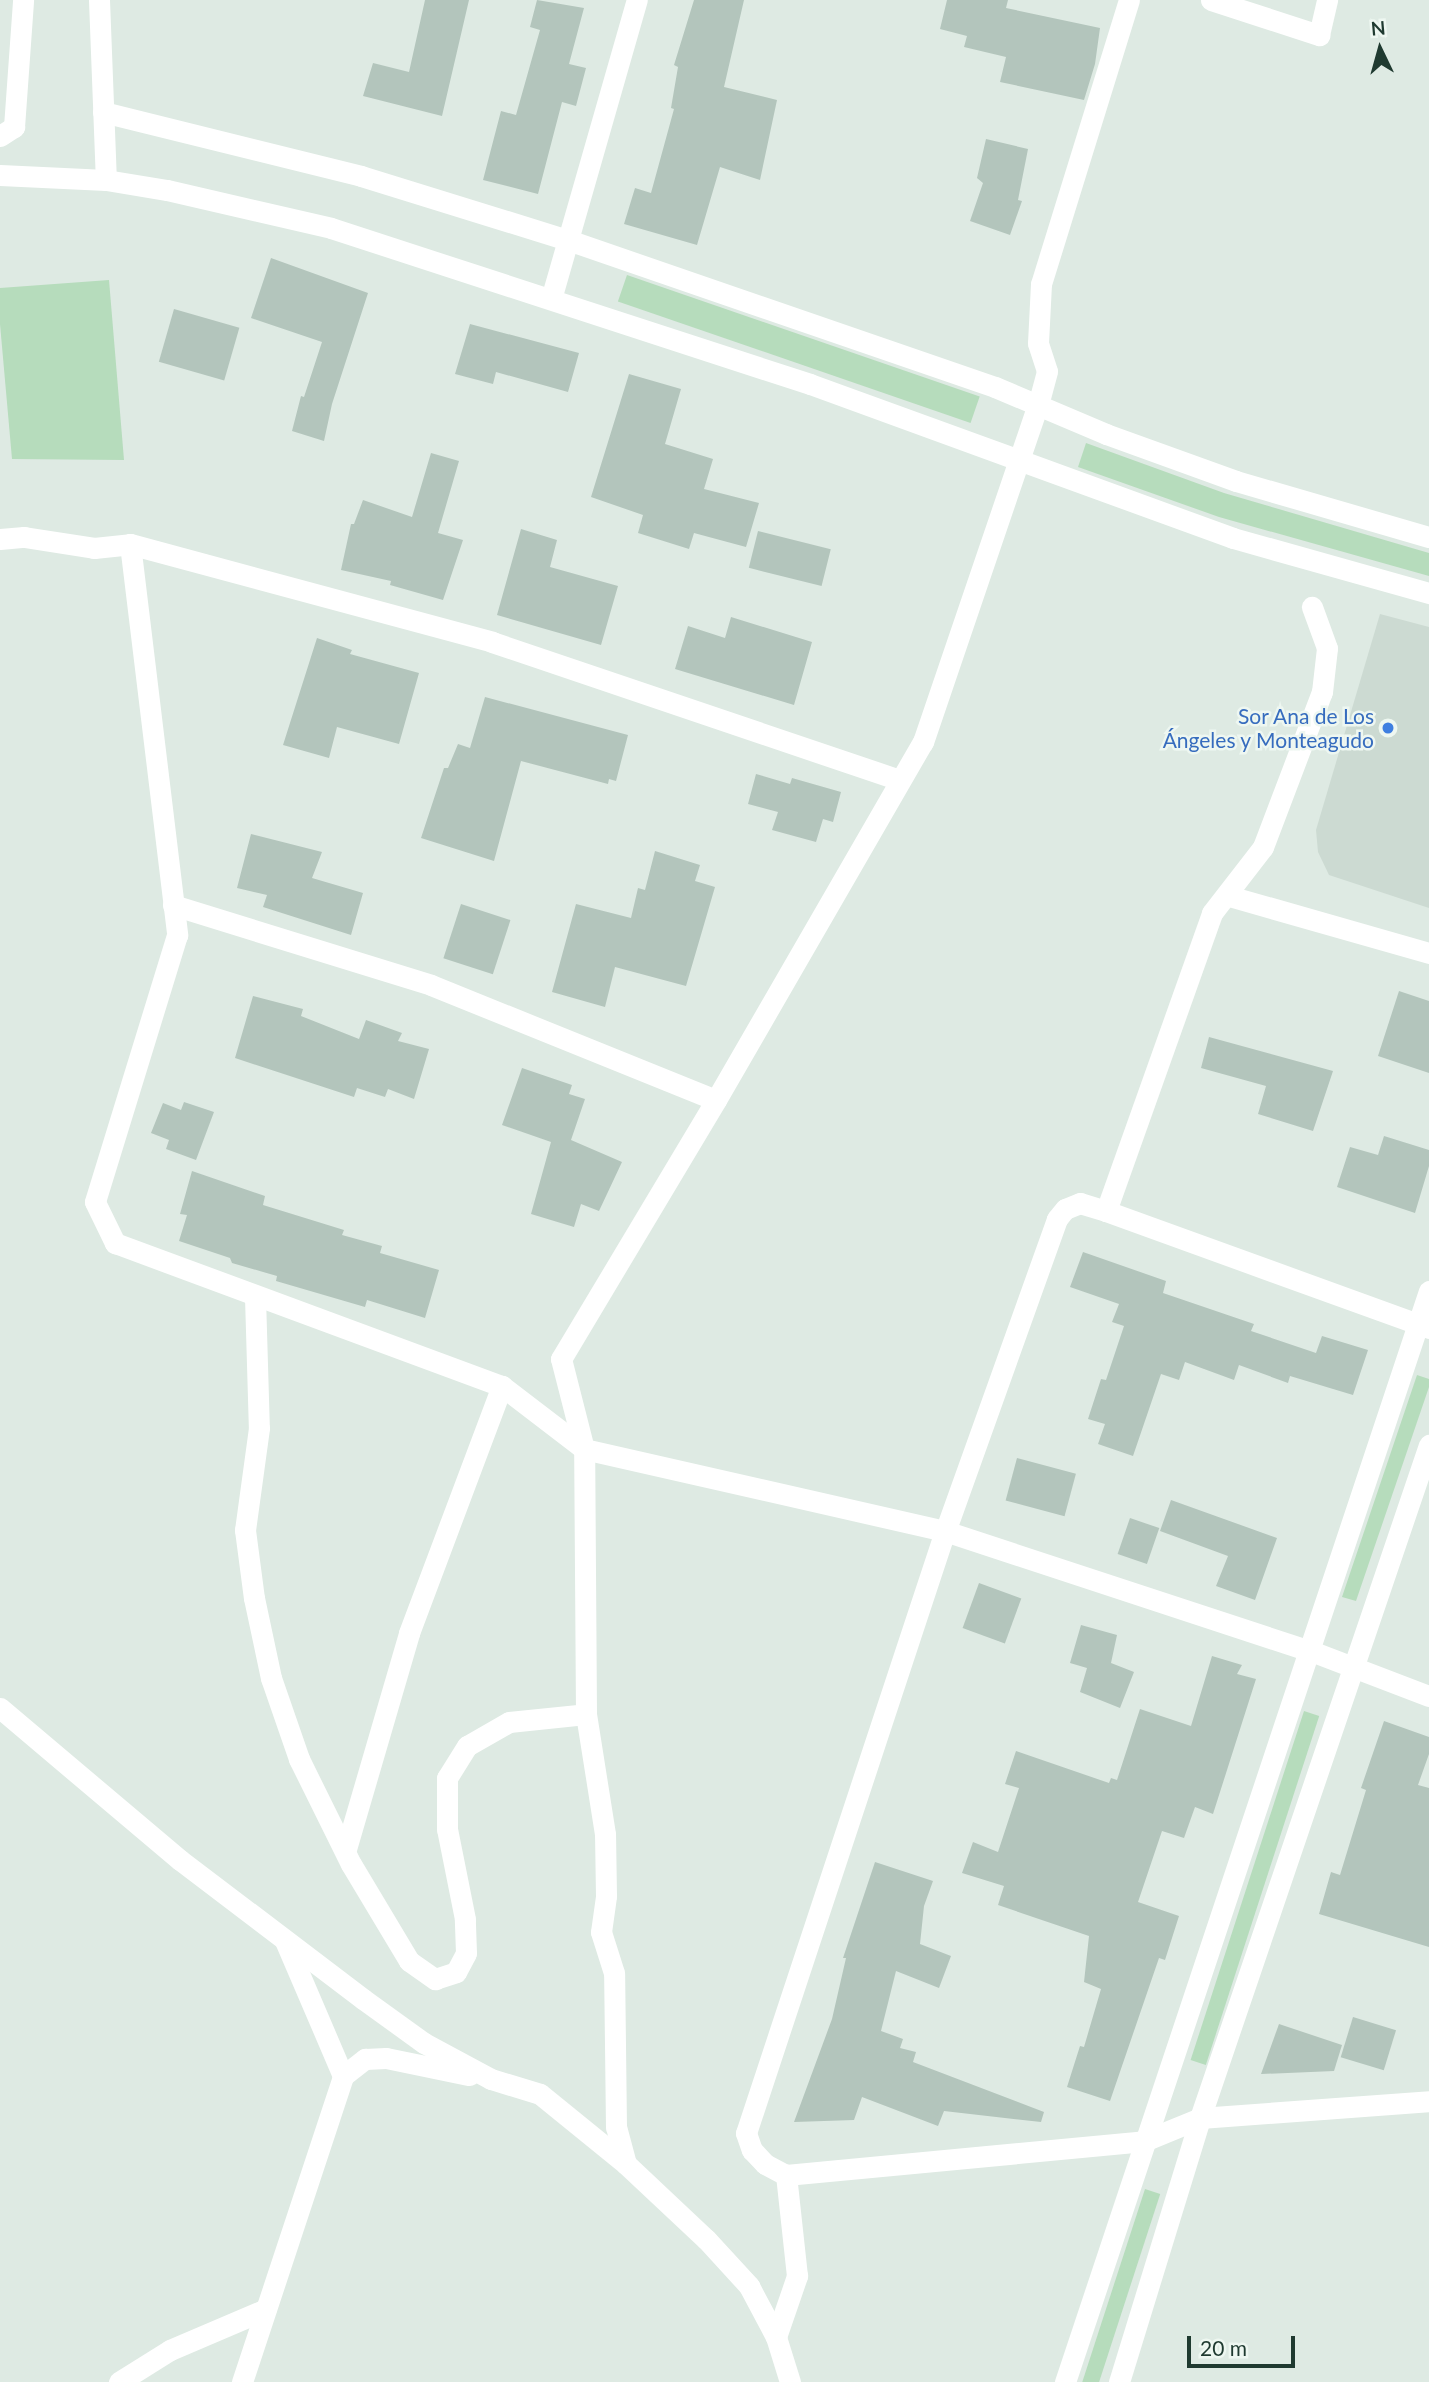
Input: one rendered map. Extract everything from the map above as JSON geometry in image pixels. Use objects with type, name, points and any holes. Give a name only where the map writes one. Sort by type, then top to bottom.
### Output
[{"type":"street","points":[[0,136],[14,127],[23,0]]},
{"type":"street","points":[[99,0],[106,180]]},
{"type":"street","points":[[551,299],[637,0]]},
{"type":"street","points":[[626,2164],[616,2127],[614,1973],[601,1932],[606,1896],[605,1834],[586,1714],[584,1449],[561,1359],[716,1100],[923,742],[1038,405],[1047,371],[1038,343],[1041,284],[1129,0]]},
{"type":"street","points":[[1211,0],[1319,35],[1328,0]]},
{"type":"street","points":[[103,112],[361,176],[568,240],[1038,405],[1106,434],[1236,481],[1429,537]]},
{"type":"street","points":[[0,175],[106,180],[167,190],[331,228],[784,375],[1233,538],[1429,593]]},
{"type":"street","points":[[0,539],[24,537],[94,548],[130,544],[492,642],[899,780]]},
{"type":"street","points":[[130,544],[177,935],[95,1202],[115,1243],[255,1297],[502,1386],[584,1449],[945,1531],[1311,1651],[1429,1696]]},
{"type":"street","points":[[1107,1211],[1212,914],[1229,896],[1263,846],[1322,692],[1327,648],[1312,607]]},
{"type":"street","points":[[1229,896],[1429,953]]},
{"type":"street","points":[[173,905],[431,985],[716,1100]]},
{"type":"street","points":[[1424,1326],[1107,1211],[1080,1203],[1065,1209],[1057,1219],[945,1531],[746,2133],[752,2150],[765,2164],[786,2175],[1144,2141],[1200,2118],[1429,2101]]},
{"type":"street","points":[[1065,2382],[1144,2141],[1424,1326],[1429,1291]]},
{"type":"street","points":[[255,1297],[259,1428],[245,1530],[254,1598],[271,1678],[299,1759],[346,1849],[351,1864],[409,1961],[435,1979],[456,1972],[466,1953],[466,1930],[447,1829],[447,1778],[467,1746],[509,1722],[586,1714]]},
{"type":"street","points":[[346,1849],[409,1633],[502,1386]]},
{"type":"street","points":[[1119,2382],[1200,2118],[1429,1445]]},
{"type":"street","points":[[0,1708],[180,1860],[284,1940],[424,2043],[491,2079]]},
{"type":"street","points":[[284,1940],[343,2076]]},
{"type":"street","points":[[242,2382],[343,2076],[365,2059],[386,2058],[491,2079],[540,2094],[626,2164],[706,2239],[749,2286],[776,2337],[790,2382]]},
{"type":"street","points":[[776,2337],[797,2276],[786,2175]]},
{"type":"street","points":[[119,2382],[170,2350],[266,2309]]},
{"type":"shaded area","name":"Sor Ana de Los Ángeles y Monteagudo","points":[[1380,614],[1429,627],[1429,908],[1329,875],[1318,852],[1316,830]]},
{"type":"green space","points":[[627,275],[980,396],[971,423],[618,301]]},
{"type":"green space","points":[[109,280],[124,460],[12,459],[0,324],[0,288]]},
{"type":"green space","points":[[1086,443],[1224,493],[1429,553],[1429,576],[1219,517],[1078,467]]},
{"type":"green space","points":[[1417,1375],[1429,1379],[1429,1387],[1356,1601],[1342,1597]]},
{"type":"green space","points":[[1304,1711],[1319,1716],[1206,2065],[1191,2060]]},
{"type":"green space","points":[[1145,2189],[1160,2194],[1099,2382],[1082,2382]]},
{"type":"building","points":[[425,0],[469,0],[442,116],[363,96],[373,63],[409,72]]},
{"type":"building","points":[[537,0],[584,8],[569,64],[586,68],[576,106],[562,102],[538,194],[483,180],[501,111],[516,115],[540,30],[530,27]]},
{"type":"building","points":[[694,0],[744,0],[724,87],[777,100],[760,180],[720,167],[697,245],[624,224],[635,188],[651,193],[674,109],[671,108],[678,67],[674,65]]},
{"type":"building","points":[[947,0],[1008,0],[1006,8],[1100,28],[1095,64],[1084,100],[1000,82],[1006,57],[964,47],[967,36],[940,29]]},
{"type":"building","points":[[986,139],[1028,149],[1018,200],[1022,201],[1010,235],[970,221],[983,183],[977,178]]},
{"type":"building","points":[[271,258],[368,293],[332,404],[324,441],[292,431],[301,396],[304,397],[322,342],[251,318]]},
{"type":"building","points":[[174,309],[239,328],[224,381],[159,362]]},
{"type":"building","points":[[470,324],[579,353],[568,392],[496,372],[493,384],[455,374]]},
{"type":"building","points":[[629,374],[681,389],[665,444],[713,459],[704,489],[759,503],[746,547],[694,533],[689,549],[638,533],[643,515],[591,497]]},
{"type":"building","points":[[431,453],[459,461],[438,533],[463,540],[443,600],[390,585],[391,581],[341,570],[351,524],[354,524],[363,500],[412,517]]},
{"type":"building","points":[[521,529],[557,540],[550,567],[618,586],[601,645],[497,615]]},
{"type":"building","points":[[758,531],[831,549],[822,586],[749,568]]},
{"type":"building","points":[[731,617],[812,642],[794,705],[675,669],[688,626],[725,638]]},
{"type":"building","points":[[317,638],[352,650],[350,654],[419,673],[399,744],[337,727],[329,758],[283,745]]},
{"type":"building","points":[[485,697],[628,735],[616,781],[609,779],[608,784],[521,761],[494,861],[421,838],[444,768],[448,768],[458,744],[470,748]]},
{"type":"building","points":[[756,774],[790,784],[792,778],[841,792],[833,822],[823,819],[816,842],[772,830],[778,812],[748,804]]},
{"type":"building","points":[[251,834],[322,852],[312,878],[363,893],[351,935],[263,907],[267,895],[237,888]]},
{"type":"building","points":[[655,851],[700,865],[695,881],[715,887],[686,986],[615,967],[605,1007],[552,992],[576,904],[631,918],[638,888],[645,890]]},
{"type":"building","points":[[461,904],[510,920],[493,974],[443,958]]},
{"type":"building","points":[[1399,991],[1429,1001],[1429,1073],[1378,1056]]},
{"type":"building","points":[[253,996],[303,1009],[301,1016],[359,1039],[366,1020],[402,1033],[398,1041],[429,1049],[414,1099],[388,1089],[385,1097],[357,1088],[354,1097],[235,1058]]},
{"type":"building","points":[[1209,1037],[1333,1071],[1313,1131],[1258,1114],[1266,1086],[1201,1068]]},
{"type":"building","points":[[522,1068],[572,1085],[569,1094],[585,1099],[571,1140],[622,1162],[599,1211],[581,1204],[574,1227],[531,1214],[551,1142],[502,1125]]},
{"type":"building","points":[[184,1102],[214,1112],[196,1160],[166,1149],[169,1140],[151,1133],[163,1103],[181,1110]]},
{"type":"building","points":[[1384,1136],[1429,1150],[1429,1166],[1415,1213],[1337,1187],[1350,1147],[1378,1155]]},
{"type":"building","points":[[192,1171],[265,1196],[263,1205],[344,1230],[342,1235],[382,1246],[380,1253],[439,1270],[425,1318],[367,1300],[365,1307],[276,1281],[277,1276],[232,1263],[230,1258],[179,1241],[187,1215],[180,1214]]},
{"type":"building","points":[[1083,1252],[1166,1281],[1163,1293],[1254,1324],[1251,1331],[1316,1353],[1322,1336],[1368,1350],[1353,1395],[1290,1376],[1288,1383],[1239,1365],[1234,1380],[1185,1362],[1179,1380],[1161,1374],[1133,1456],[1098,1444],[1105,1424],[1088,1419],[1101,1379],[1106,1380],[1124,1326],[1112,1322],[1119,1304],[1070,1287]]},
{"type":"building","points":[[1017,1458],[1076,1474],[1065,1516],[1006,1501]]},
{"type":"building","points":[[1171,1500],[1277,1538],[1255,1600],[1216,1586],[1228,1556],[1160,1531]]},
{"type":"building","points":[[1130,1518],[1159,1528],[1147,1564],[1118,1554]]},
{"type":"building","points":[[979,1583],[1021,1598],[1005,1643],[963,1628]]},
{"type":"building","points":[[1081,1625],[1117,1635],[1111,1663],[1134,1672],[1120,1708],[1080,1692],[1087,1668],[1070,1663]]},
{"type":"building","points":[[1212,1656],[1242,1665],[1237,1674],[1256,1679],[1213,1814],[1195,1807],[1184,1838],[1162,1831],[1138,1902],[1179,1916],[1165,1960],[1159,1958],[1110,2101],[1067,2087],[1080,2046],[1084,2047],[1101,1989],[1084,1982],[1089,1936],[998,1905],[1004,1886],[962,1873],[973,1842],[998,1852],[1019,1788],[1005,1784],[1016,1751],[1109,1783],[1111,1778],[1117,1780],[1140,1709],[1191,1726]]},
{"type":"building","points":[[1384,1721],[1429,1737],[1429,1754],[1418,1785],[1429,1788],[1429,1947],[1319,1914],[1331,1872],[1340,1875],[1366,1790],[1361,1788]]},
{"type":"building","points":[[875,1862],[933,1881],[924,1906],[920,1944],[951,1956],[939,1988],[896,1971],[881,2031],[903,2039],[900,2048],[916,2052],[913,2062],[1044,2112],[1041,2122],[944,2111],[938,2126],[862,2097],[854,2120],[794,2122],[832,2019],[846,1958],[843,1958]]},
{"type":"building","points":[[1353,2017],[1396,2030],[1384,2070],[1341,2057]]},
{"type":"building","points":[[1279,2024],[1342,2045],[1334,2071],[1261,2074]]},
{"type":"place","name":"Sor Ana de Los Ángeles y Monteagudo","points":[[1388,728]]}]
